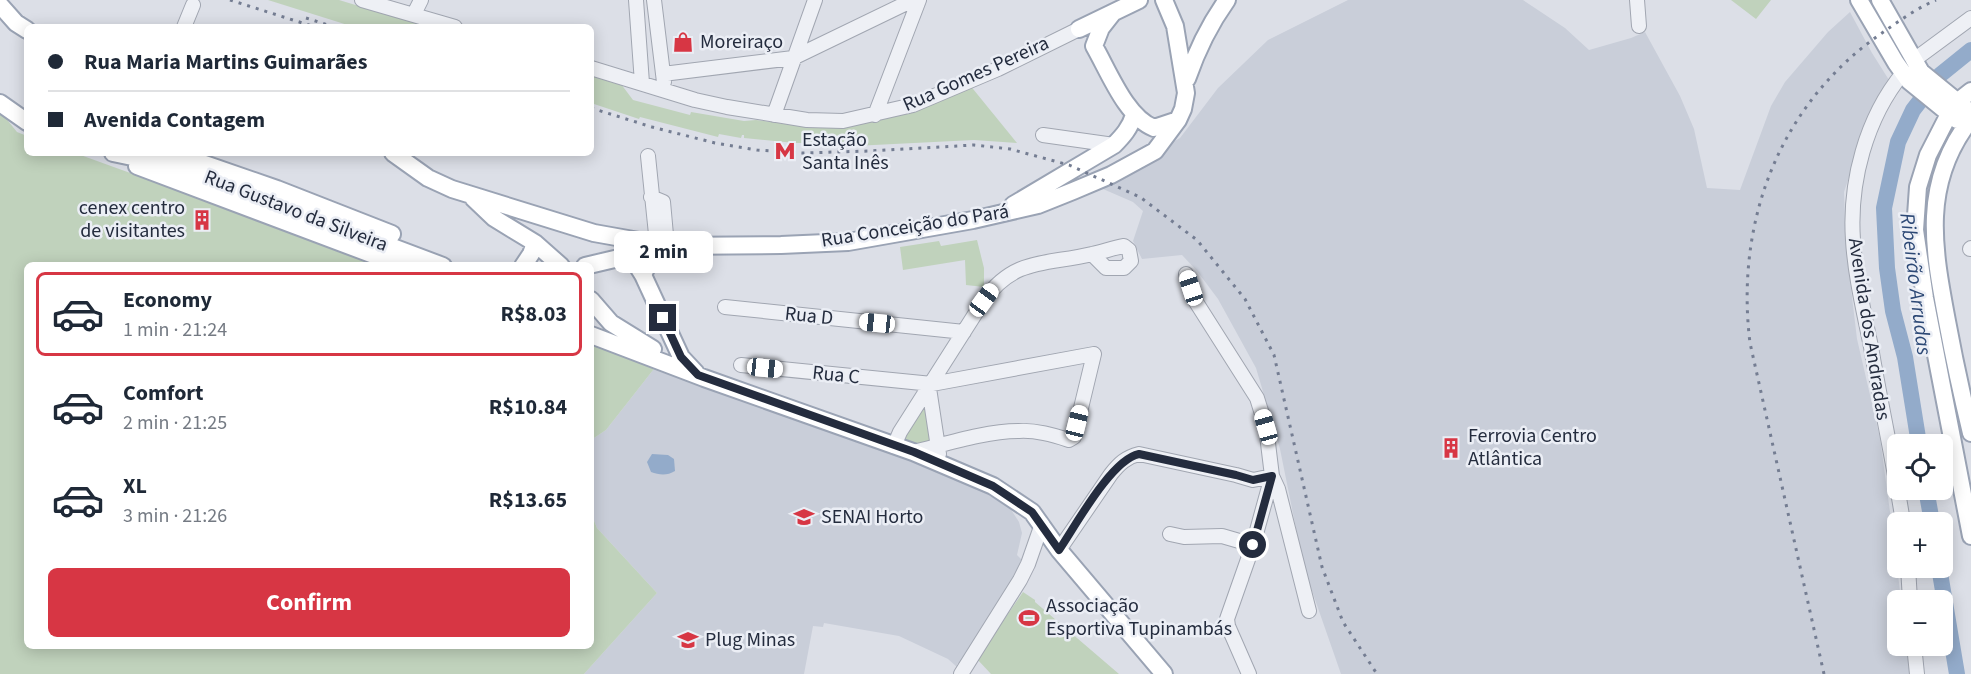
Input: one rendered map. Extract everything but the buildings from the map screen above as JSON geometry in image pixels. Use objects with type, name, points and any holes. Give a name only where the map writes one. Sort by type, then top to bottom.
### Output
[{"type":"main road","points":[[1073,32],[1094,46],[1134,115],[1146,125],[1154,128],[1178,120],[1185,102],[1185,83],[1175,26],[1164,0]]},
{"type":"main road","points":[[1185,83],[1210,25],[1227,0]]},
{"type":"main road","points":[[1859,0],[1912,72],[1949,105],[1969,119],[1955,143],[1941,178],[1934,218],[1934,247],[1937,269],[1965,384],[1971,433]]},
{"type":"main road","points":[[1880,0],[1912,72]]},
{"type":"main road","points":[[1094,46],[1101,28],[1126,5]]},
{"type":"main road","name":"Rua Gomes Pereira","points":[[1073,32],[1126,5]]},
{"type":"main road","points":[[2,10],[24,28]]},
{"type":"main road","points":[[1971,91],[1949,105],[1923,170],[1916,205],[1915,230],[1924,298],[1971,536]]},
{"type":"main road","points":[[0,104],[24,120]]},
{"type":"main road","points":[[1000,214],[1114,145],[1125,134],[1134,115]]},
{"type":"main road","name":"Rua Conceição do Pará","points":[[397,156],[428,178],[468,194],[594,233],[620,238],[662,245],[781,245],[848,242],[1038,205],[1112,175],[1155,151],[1178,120]]},
{"type":"main road","name":"Rua Gustavo da Silveira","points":[[111,156],[392,262]]},
{"type":"main road","name":"Rua Gustavo da Silveira","points":[[127,156],[180,167],[435,262]]},
{"type":"main road","points":[[182,156],[277,189],[412,242],[437,262]]},
{"type":"main road","points":[[468,194],[495,218],[535,243],[556,262]]},
{"type":"main road","points":[[620,238],[643,275],[681,357],[698,375]]},
{"type":"main road","points":[[526,262],[535,243]]},
{"type":"main road","points":[[594,264],[662,245]]},
{"type":"main road","points":[[643,275],[649,262],[662,245]]},
{"type":"main road","points":[[594,303],[611,323],[698,375]]},
{"type":"main road","points":[[594,336],[914,452],[993,486],[1032,512],[1059,550],[1164,674]]},
{"type":"street","points":[[362,0],[446,24]]},
{"type":"street","points":[[414,14],[421,0]]},
{"type":"street","points":[[636,0],[642,83]]},
{"type":"street","points":[[654,0],[664,90]]},
{"type":"street","points":[[774,115],[815,0]]},
{"type":"street","points":[[663,74],[793,58],[913,0]]},
{"type":"street","points":[[875,115],[919,0]]},
{"type":"street","points":[[1637,0],[1639,26]]},
{"type":"street","points":[[185,24],[193,5]]},
{"type":"street","name":"Avenida dos Andradas","points":[[1901,512],[1853,241],[1855,189],[1867,140],[1878,111],[1912,72],[1971,18]]},
{"type":"street","name":"Rua Gomes Pereira","points":[[594,69],[718,105],[774,115],[834,121],[875,115],[913,105],[998,69],[1073,32]]},
{"type":"street","points":[[1043,135],[1114,145]]},
{"type":"street","points":[[648,156],[651,197],[663,202],[662,245]]},
{"type":"street","points":[[894,446],[900,432],[984,300],[1000,280],[1037,263],[1092,254]]},
{"type":"street","points":[[1186,274],[1196,302],[1257,398],[1266,427],[1272,476],[1278,489],[1309,610]]},
{"type":"street","name":"Rua D","points":[[725,307],[964,332]]},
{"type":"street","name":"Rua C","points":[[741,365],[930,386],[1094,354],[1074,437],[1069,440],[1017,430],[938,446]]},
{"type":"street","points":[[930,386],[941,465]]},
{"type":"street","points":[[914,452],[938,446]]},
{"type":"street","points":[[1059,550],[1110,474],[1131,456],[1139,454],[1253,480],[1272,476]]},
{"type":"street","points":[[1249,674],[1227,619],[1253,545],[1272,476]]},
{"type":"street","points":[[961,674],[1024,572],[1042,524]]},
{"type":"street","points":[[1170,534],[1184,537],[1222,536],[1253,545]]},
{"type":"street","points":[[1915,656],[1917,674]]},
{"type":"shaded area","points":[[1348,0],[1523,0],[1565,28],[1589,50],[1645,32],[1680,96],[1694,129],[1707,188],[1740,190],[1771,106],[1785,82],[1828,32],[1850,12],[1889,80],[1866,126],[1844,192],[1846,246],[1857,339],[1880,438],[1890,512],[1887,512],[1887,578],[1898,578],[1900,590],[1887,590],[1887,656],[1908,656],[1910,674],[1341,674],[1304,568],[1280,449],[1256,368],[1218,299],[1197,271],[1182,255],[1142,259],[1133,241],[1143,211],[1133,202],[1103,189],[1111,177],[1180,138],[1218,88],[1268,40]]},
{"type":"shaded area","name":"SENAI Horto","points":[[657,365],[689,380],[930,468],[979,489],[1010,508],[1019,522],[1022,533],[1017,555],[1023,561],[1022,567],[957,667],[948,659],[899,636],[824,623],[823,627],[813,626],[804,674],[584,674],[657,593],[597,528],[594,520],[594,438],[606,430]]},
{"type":"green space","points":[[268,0],[339,0],[418,24],[344,24]]},
{"type":"green space","points":[[1731,0],[1771,0],[1756,19]]},
{"type":"green space","points":[[594,76],[621,84],[633,100],[690,115],[691,112],[744,121],[756,120],[816,128],[854,125],[969,84],[1017,143],[974,140],[854,146],[854,143],[795,143],[744,138],[744,135],[741,138],[719,134],[718,137],[640,117],[639,119],[594,104]]},
{"type":"green space","points":[[0,111],[17,132],[24,135],[24,156],[83,156],[376,262],[24,262],[24,649],[594,649],[594,520],[597,528],[657,593],[584,674],[0,674]]},
{"type":"green space","points":[[977,240],[984,268],[984,287],[966,285],[965,260],[903,270],[900,247],[939,241],[941,246]]},
{"type":"green space","points":[[594,342],[657,365],[606,430],[594,438]]},
{"type":"green space","points":[[926,397],[932,441],[912,447],[902,440]]},
{"type":"green space","name":"Associação Esportiva Tupinambás","points":[[1023,592],[1119,674],[991,674],[977,659]]},
{"type":"water","points":[[652,454],[668,455],[674,459],[675,471],[669,474],[651,472],[647,462]]},
{"type":"waterway","name":"Ribeirão Arrudas","points":[[1917,434],[1905,357],[1893,311],[1887,268],[1884,208],[1898,142],[1913,110],[1940,75],[1971,50]]},
{"type":"waterway","name":"Ribeirão Arrudas","points":[[1928,500],[1930,512]]},
{"type":"waterway","name":"Ribeirão Arrudas","points":[[1941,578],[1957,674]]},
{"type":"railway","points":[[230,0],[306,24]]},
{"type":"railway","points":[[1824,674],[1750,343],[1747,298],[1750,254],[1758,210],[1772,169],[1791,130],[1816,94],[1846,62],[1882,33],[1936,0]]},
{"type":"railway","points":[[306,18],[325,24]]},
{"type":"railway","points":[[594,109],[715,143],[757,150],[802,153],[974,145],[1010,149],[1069,165],[1140,197],[1197,240],[1245,299],[1274,355],[1322,567],[1343,622],[1377,674]]},
{"type":"place","name":"Moreiraço","points":[[683,42]]},
{"type":"place","name":"Estação Santa Inês","points":[[785,151]]},
{"type":"place","name":"cenex centro de visitantes","points":[[202,220]]},
{"type":"place","name":"Ferrovia Centro Atlântica","points":[[1451,448]]},
{"type":"place","name":"SENAI Horto","points":[[804,517]]},
{"type":"place","name":"Associação Esportiva Tupinambás","points":[[1029,618]]},
{"type":"place","name":"Plug Minas","points":[[688,640]]},
{"type":"route","points":[[663,318],[681,357],[698,375],[914,452],[993,486],[1032,512],[1059,550],[1110,474],[1125,460],[1139,454],[1253,480],[1272,476],[1253,545]]}]
